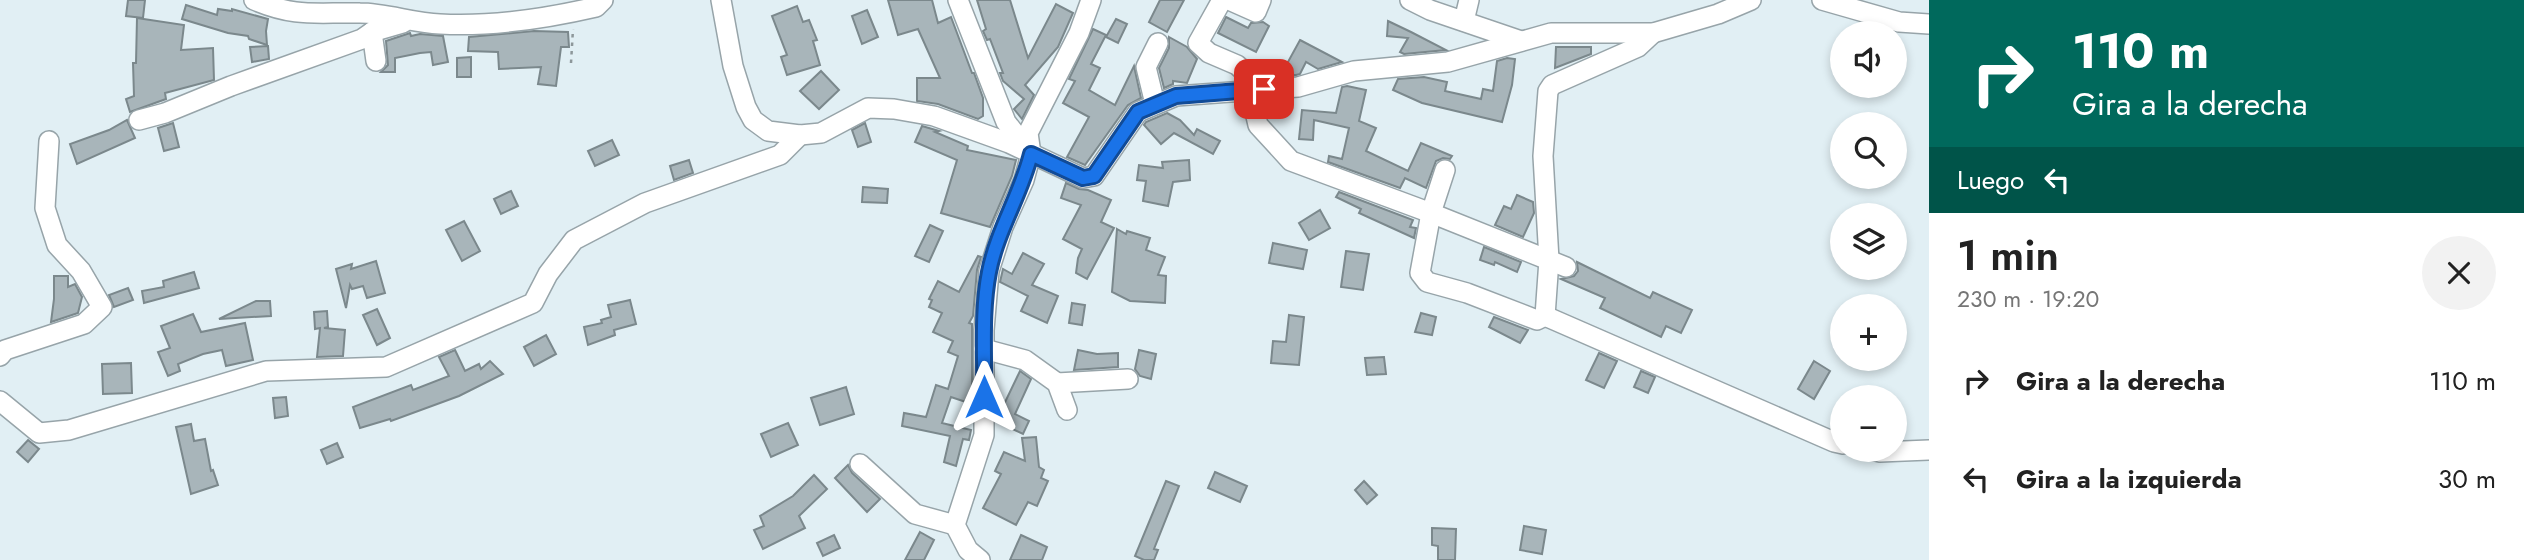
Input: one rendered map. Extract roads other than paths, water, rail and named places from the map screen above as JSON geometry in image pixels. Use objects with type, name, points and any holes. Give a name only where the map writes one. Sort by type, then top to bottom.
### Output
[{"type":"street","points":[[254,0],[275,9],[310,15],[363,13],[442,24],[514,23],[596,7],[603,0]]},
{"type":"street","points":[[722,0],[733,66],[746,107],[753,120],[768,131],[800,135],[821,133],[868,108],[894,109],[934,116],[1009,143],[1083,178],[1094,176],[1138,112],[1176,96],[1298,87],[1354,71],[1448,62],[1551,33],[1653,33],[1718,14],[1751,0]]},
{"type":"street","points":[[958,0],[1006,122],[1031,154]]},
{"type":"street","points":[[954,525],[984,435],[984,349],[989,271],[1003,227],[1024,180],[1031,154],[1028,133],[1079,33],[1091,0]]},
{"type":"street","points":[[1222,0],[1198,43],[1209,53],[1237,65],[1257,90],[1258,125],[1290,161],[1558,263]]},
{"type":"street","points":[[1229,0],[1256,12],[1261,0]]},
{"type":"street","points":[[1410,0],[1430,10],[1521,41]]},
{"type":"street","points":[[1464,21],[1469,0]]},
{"type":"street","points":[[1822,0],[1899,22],[1929,24]]},
{"type":"street","points":[[139,120],[165,113],[362,39],[372,32],[408,21]]},
{"type":"street","points":[[372,32],[376,61]]},
{"type":"street","points":[[1445,170],[1431,213],[1420,273],[1422,278],[1537,320],[1545,316],[1558,263],[1543,156],[1548,91],[1552,85],[1639,47],[1653,33]]},
{"type":"street","points":[[1155,104],[1146,67],[1158,43]]},
{"type":"street","points":[[0,401],[39,433],[69,430],[266,370],[386,367],[533,303],[548,274],[574,240],[645,203],[780,155],[800,135]]},
{"type":"street","points":[[0,356],[5,350],[84,324],[102,307],[81,271],[57,245],[45,208],[49,141]]},
{"type":"street","points":[[1545,316],[1830,438]]},
{"type":"street","points":[[984,349],[1025,360],[1058,383],[1067,410]]},
{"type":"street","points":[[1058,383],[1128,379]]},
{"type":"street","points":[[1907,450],[1929,450]]},
{"type":"street","points":[[860,464],[915,513],[954,525],[968,550],[980,560]]}]
